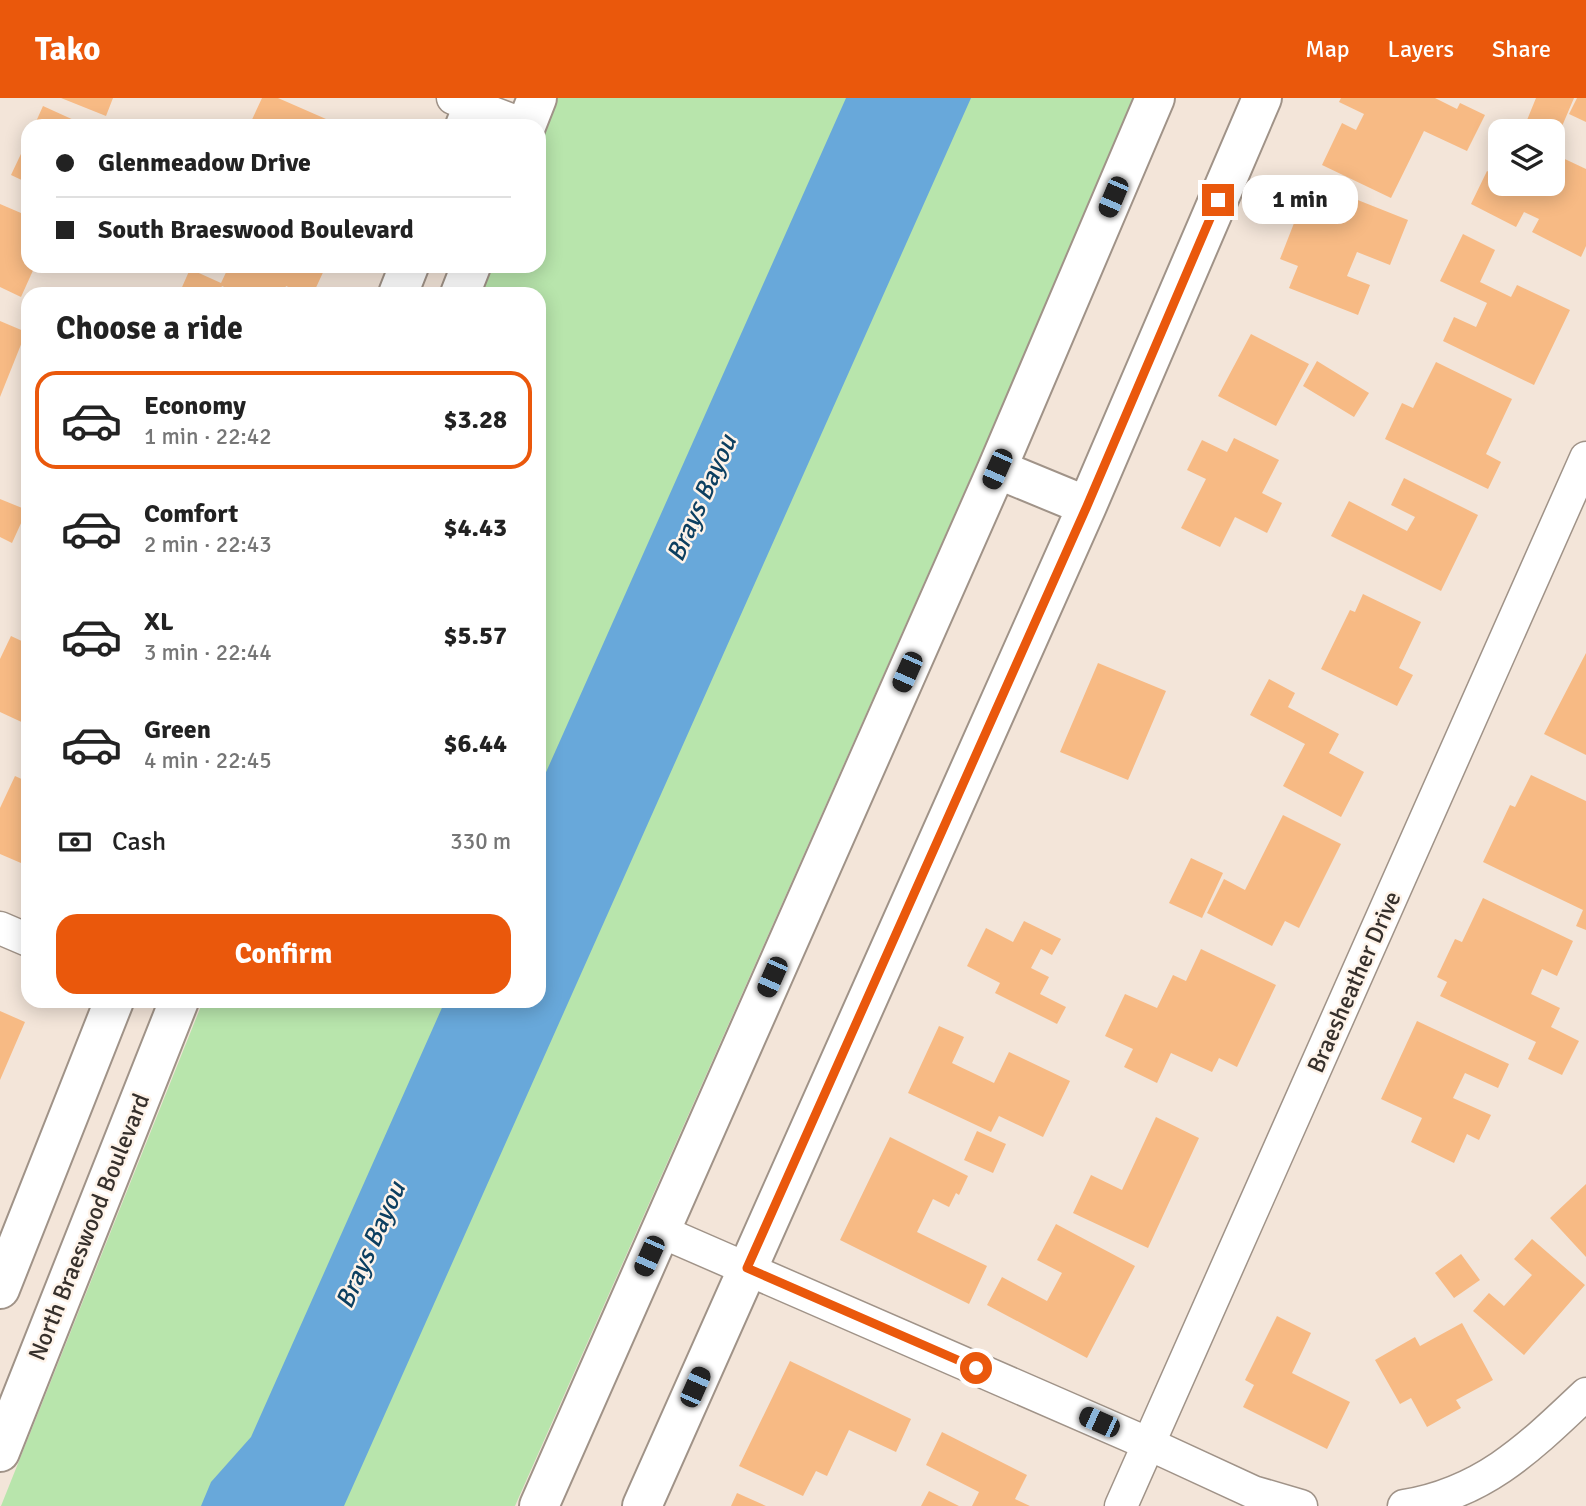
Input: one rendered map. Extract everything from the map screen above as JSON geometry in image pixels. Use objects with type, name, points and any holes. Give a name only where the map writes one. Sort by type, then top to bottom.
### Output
[{"type":"main road","points":[[529,119],[537,98]]},
{"type":"main road","points":[[539,1506],[997,469],[1155,98]]},
{"type":"main road","points":[[642,1506],[1087,506],[1262,98]]},
{"type":"main road","points":[[997,469],[1087,506]]},
{"type":"main road","points":[[0,1289],[111,1008]]},
{"type":"main road","name":"North Braeswood Boulevard","points":[[0,1452],[176,1008]]},
{"type":"street","points":[[467,107],[504,119]]},
{"type":"street","name":"Braesheather Drive","points":[[1121,1506],[1586,458]]},
{"type":"street","points":[[0,928],[21,937]]},
{"type":"street","points":[[660,1231],[1254,1492],[1301,1506]]},
{"type":"street","points":[[1404,1506],[1425,1503],[1496,1472],[1532,1445],[1586,1394]]},
{"type":"green space","points":[[557,98],[1137,98],[515,1506],[1,1506],[200,1008],[546,1008],[546,287],[483,287],[488,273],[546,273],[546,126]]},
{"type":"water","name":"Brays Bayou","points":[[846,98],[971,98],[344,1506],[201,1506],[211,1482],[251,1437],[442,1008],[546,1008],[546,772]]},
{"type":"building","points":[[61,98],[113,98],[106,116]]},
{"type":"building","points":[[262,98],[278,98],[326,119],[252,119]]},
{"type":"building","points":[[1341,98],[1435,98],[1457,109],[1460,103],[1485,115],[1467,151],[1424,131],[1391,198],[1322,165],[1342,123],[1356,130],[1364,114],[1339,102]]},
{"type":"building","points":[[1536,98],[1574,98],[1565,119],[1527,119]]},
{"type":"building","points":[[1577,98],[1586,98],[1586,122],[1569,114]]},
{"type":"building","points":[[43,106],[72,119],[37,119]]},
{"type":"building","points":[[21,154],[21,180],[11,175]]},
{"type":"building","points":[[1565,159],[1586,169],[1586,246],[1581,257],[1532,232],[1539,219],[1524,212],[1516,227],[1471,204],[1487,171],[1488,196],[1565,196]]},
{"type":"building","points":[[1325,187],[1408,220],[1390,265],[1357,252],[1347,276],[1370,285],[1358,315],[1289,288],[1298,266],[1280,259],[1305,195],[1320,201]]},
{"type":"building","points":[[0,204],[21,213],[21,273],[32,273],[26,287],[21,287],[21,297],[0,287]]},
{"type":"building","points":[[1463,234],[1495,250],[1480,282],[1511,297],[1517,285],[1570,310],[1534,385],[1443,341],[1454,317],[1476,327],[1487,303],[1440,281]]},
{"type":"building","points":[[188,273],[199,273],[221,283],[226,273],[323,273],[316,287],[182,287]]},
{"type":"building","points":[[0,321],[21,330],[21,344],[0,397]]},
{"type":"building","points":[[1251,334],[1309,364],[1276,426],[1218,396]]},
{"type":"building","points":[[1317,361],[1369,393],[1354,417],[1303,386]]},
{"type":"building","points":[[1436,362],[1512,399],[1486,454],[1501,462],[1488,489],[1385,439],[1402,403],[1413,408]]},
{"type":"building","points":[[1234,438],[1279,460],[1262,493],[1282,503],[1267,533],[1235,517],[1220,547],[1181,528],[1206,479],[1187,470],[1202,440],[1227,452]]},
{"type":"building","points":[[1404,478],[1478,515],[1441,591],[1331,536],[1349,501],[1407,531],[1415,517],[1391,505]]},
{"type":"building","points":[[0,499],[21,508],[21,523],[12,543],[0,537]]},
{"type":"building","points":[[1363,594],[1421,622],[1399,668],[1413,675],[1397,706],[1321,669],[1350,610],[1355,612]]},
{"type":"building","points":[[11,636],[21,641],[21,722],[0,712],[0,659]]},
{"type":"building","points":[[1586,653],[1586,755],[1544,734]]},
{"type":"building","points":[[1098,663],[1166,691],[1128,780],[1060,752]]},
{"type":"building","points":[[1269,679],[1295,693],[1288,707],[1339,734],[1329,753],[1364,772],[1341,817],[1283,786],[1305,744],[1250,715]]},
{"type":"building","points":[[1531,775],[1586,801],[1586,930],[1576,926],[1583,910],[1483,862],[1510,805],[1515,807]]},
{"type":"building","points":[[15,776],[21,779],[21,863],[0,854],[0,808]]},
{"type":"building","points":[[1283,815],[1341,844],[1299,928],[1285,921],[1272,946],[1207,913],[1224,879],[1245,890]]},
{"type":"building","points":[[1191,858],[1223,873],[1202,918],[1169,903]]},
{"type":"building","points":[[1483,898],[1573,941],[1557,976],[1542,969],[1531,994],[1560,1008],[1551,1027],[1579,1041],[1562,1075],[1528,1059],[1536,1042],[1440,996],[1447,982],[1437,977],[1455,939],[1462,942]]},
{"type":"building","points":[[1024,921],[1061,939],[1052,955],[1041,949],[1031,968],[1049,977],[1040,994],[1066,1007],[1057,1024],[995,993],[1000,983],[967,966],[986,928],[1013,942]]},
{"type":"building","points":[[1201,949],[1276,985],[1237,1067],[1219,1058],[1212,1072],[1171,1053],[1157,1083],[1124,1067],[1133,1049],[1105,1036],[1125,994],[1157,1008],[1173,975],[1186,981]]},
{"type":"building","points":[[0,1011],[25,1022],[0,1080]]},
{"type":"building","points":[[1417,1021],[1509,1064],[1498,1088],[1465,1073],[1453,1098],[1491,1115],[1479,1140],[1467,1134],[1454,1163],[1411,1142],[1422,1118],[1381,1099]]},
{"type":"building","points":[[939,1026],[964,1037],[952,1063],[994,1083],[1009,1052],[1070,1081],[1043,1137],[999,1116],[991,1132],[908,1093]]},
{"type":"building","points":[[1156,1117],[1199,1138],[1148,1248],[1073,1213],[1091,1175],[1122,1190]]},
{"type":"building","points":[[977,1131],[1006,1144],[993,1173],[964,1160]]},
{"type":"building","points":[[890,1137],[968,1176],[959,1195],[956,1193],[949,1207],[933,1199],[917,1232],[987,1266],[969,1304],[840,1240]]},
{"type":"building","points":[[1586,1184],[1586,1257],[1550,1218]]},
{"type":"building","points":[[1056,1224],[1135,1266],[1087,1358],[987,1305],[1002,1277],[1047,1301],[1062,1273],[1037,1260]]},
{"type":"building","points":[[1532,1239],[1585,1285],[1524,1355],[1473,1311],[1489,1293],[1504,1306],[1532,1275],[1514,1259]]},
{"type":"building","points":[[1461,1254],[1480,1280],[1454,1298],[1435,1273]]},
{"type":"building","points":[[1277,1316],[1311,1333],[1292,1373],[1350,1402],[1327,1449],[1243,1407],[1254,1385],[1245,1380]]},
{"type":"building","points":[[1462,1323],[1493,1380],[1456,1400],[1461,1408],[1427,1427],[1411,1398],[1400,1404],[1375,1360],[1415,1337],[1420,1346]]},
{"type":"building","points":[[790,1361],[911,1419],[896,1452],[849,1430],[827,1476],[816,1471],[803,1496],[739,1466]]},
{"type":"building","points":[[942,1432],[1027,1475],[1015,1499],[1030,1506],[972,1506],[979,1492],[926,1465]]},
{"type":"building","points":[[929,1491],[959,1506],[921,1506]]},
{"type":"building","points":[[737,1493],[766,1506],[731,1506]]},
{"type":"route","points":[[976,1368],[747,1268],[1087,506],[1218,200]]}]
